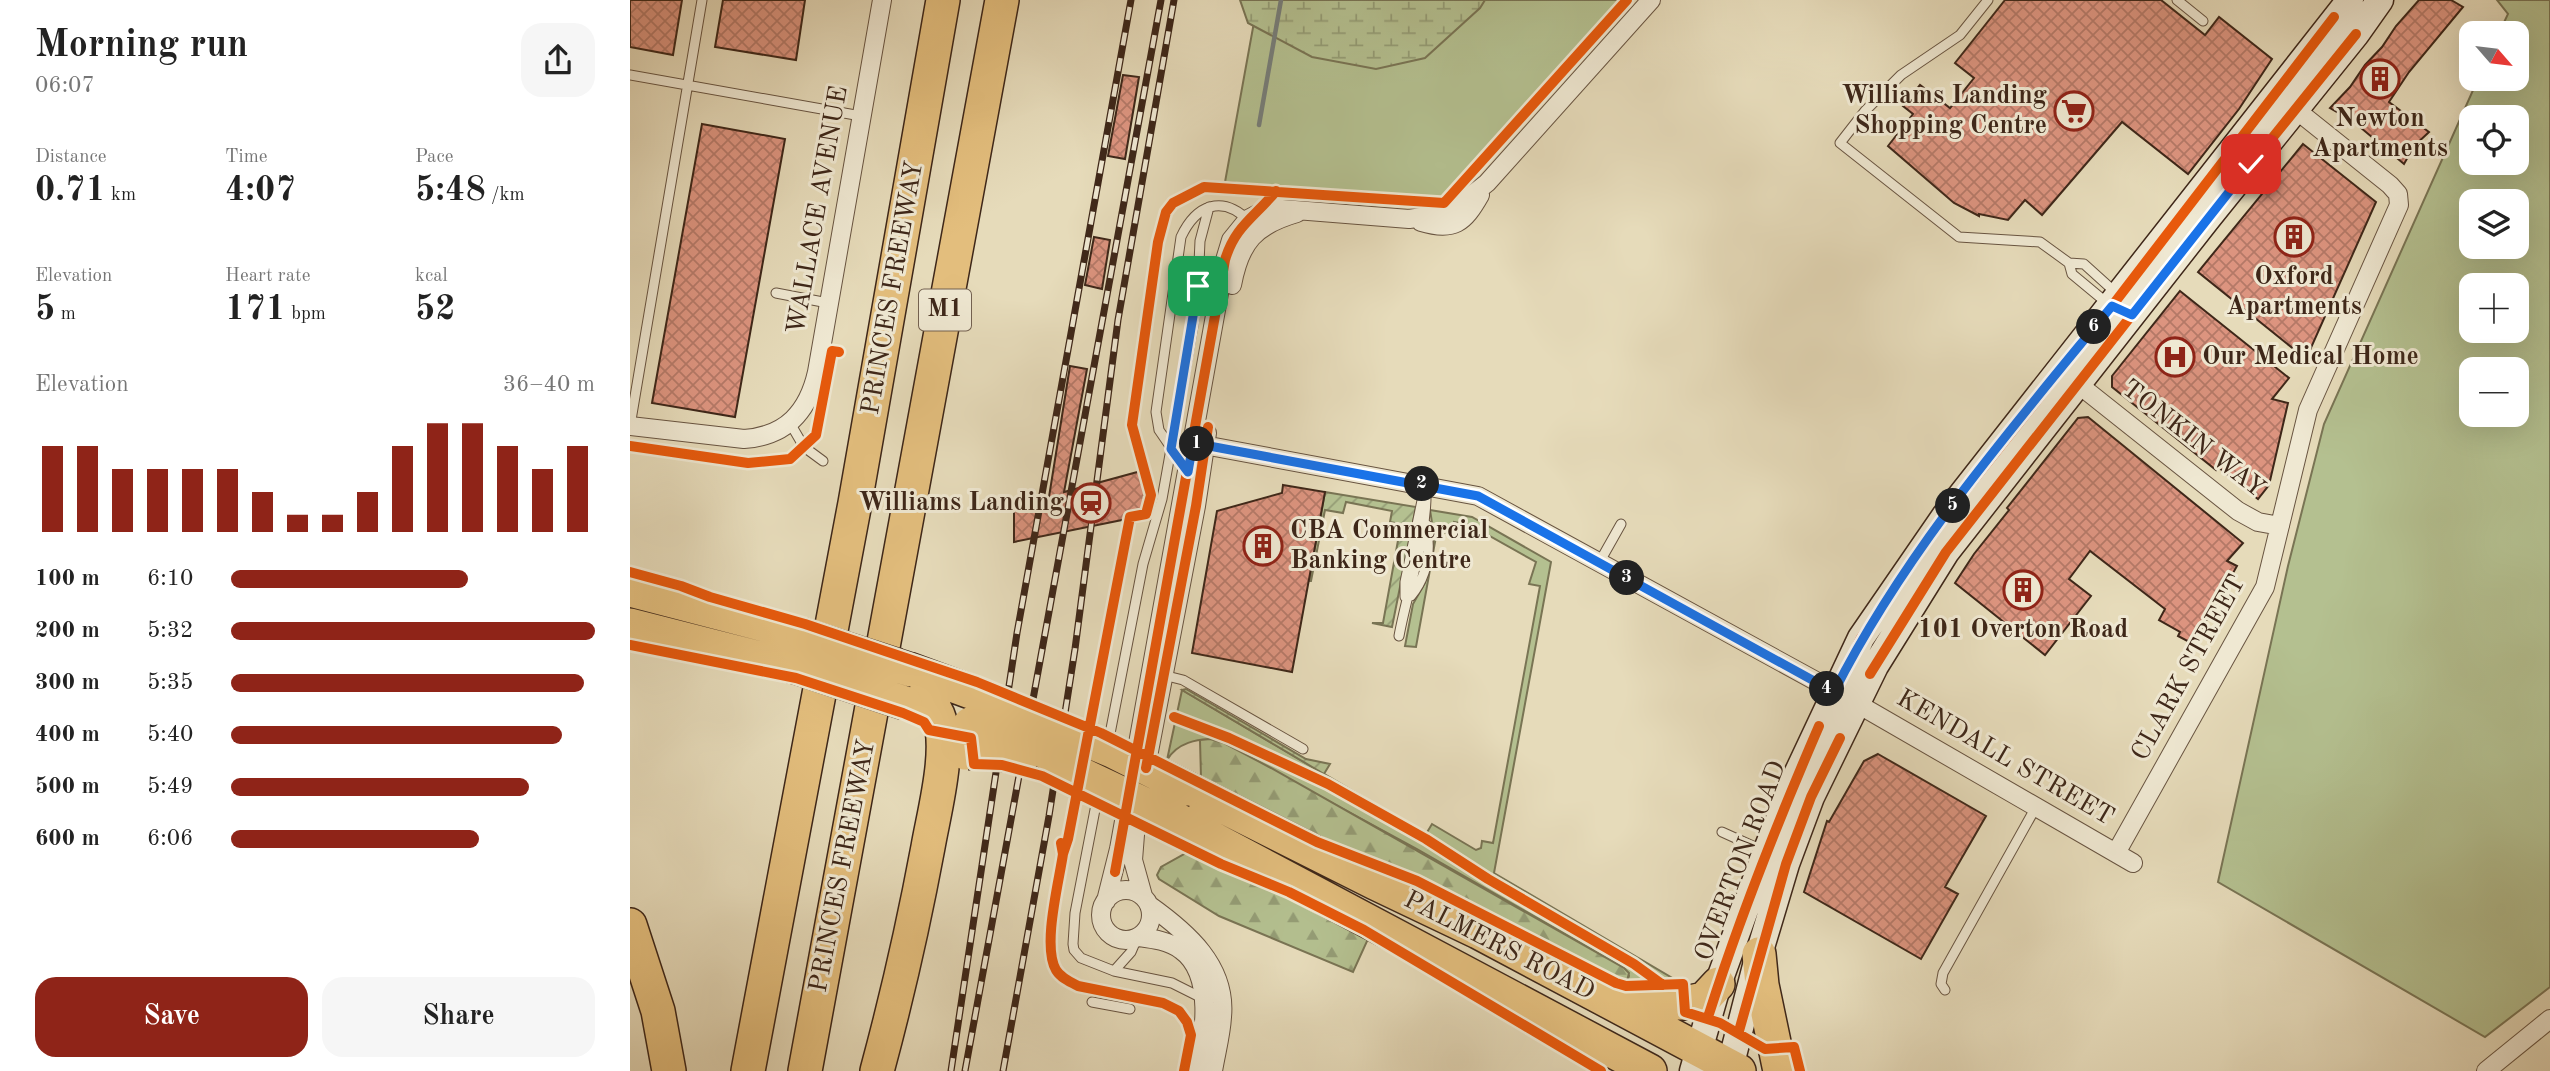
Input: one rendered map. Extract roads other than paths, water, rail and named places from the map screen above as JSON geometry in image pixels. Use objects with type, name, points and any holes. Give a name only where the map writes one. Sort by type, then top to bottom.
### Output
[{"type":"highway","name":"PRINCES FREEWAY","points":[[748,1071],[852,516],[943,0]]},
{"type":"highway","name":"PRINCES FREEWAY","points":[[805,1071],[1002,0]]},
{"type":"highway","name":"PALMERS ROAD","points":[[630,590],[799,651],[938,715],[1032,745],[1051,754],[1062,765],[1182,822],[1637,1067]]},
{"type":"highway","name":"PALMERS ROAD","points":[[630,625],[799,651],[900,672],[976,694],[1056,726],[1478,932],[1607,1000],[1696,1061],[1733,1069]]},
{"type":"highway","points":[[877,1071],[920,890],[941,777],[942,732],[938,715],[928,699],[900,672]]},
{"type":"highway","points":[[941,777],[957,757],[972,751],[1009,754],[1062,765]]},
{"type":"highway","points":[[630,925],[658,1011],[668,1071]]},
{"type":"highway","points":[[1759,954],[1762,985],[1780,1071]]},
{"type":"highway","points":[[1607,1000],[1685,1003],[1704,999],[1718,984]]},
{"type":"street","name":"WALLACE AVENUE","points":[[630,426],[744,439],[762,438],[790,423],[813,390],[882,0]]},
{"type":"street","points":[[1197,1071],[1204,1035],[1204,1000],[1197,971],[1184,952],[1171,944],[1138,937],[1121,940],[1107,932],[1101,916],[1119,849],[1157,674],[1199,444],[1225,260],[1231,240],[1253,225],[1269,208],[1409,219],[1445,213],[1461,204],[1487,183],[1651,0]]},
{"type":"street","name":"OVERTON ROAD","points":[[1696,1061],[1718,984],[1798,772],[1845,698],[1875,666],[1946,552],[2078,384],[2121,306],[2178,217],[2350,0]]},
{"type":"street","name":"OVERTON ROAD","points":[[1733,1069],[1759,954],[1786,864],[1845,698],[1861,638],[1945,516],[2121,306],[2295,109],[2356,34],[2375,2]]},
{"type":"street","name":"CLARK STREET","points":[[2116,853],[2268,579],[2308,410],[2399,205],[2398,194],[2390,185],[2295,109]]},
{"type":"street","name":"TONKIN WAY","points":[[2078,384],[2238,511],[2258,522],[2280,526]]},
{"type":"street","points":[[1138,937],[1150,923],[1133,860],[1133,837],[1188,472],[1199,444]]},
{"type":"street","name":"KENDALL STREET","points":[[1199,444],[1478,496],[1845,698],[2133,863]]},
{"type":"street","points":[[1106,901],[1123,890],[1137,893],[1183,929],[1201,948],[1213,969],[1222,996],[1223,1016],[1213,1071]]},
{"type":"street","points":[[2486,1071],[2550,1019]]},
{"type":"lane","points":[[630,426],[702,0]]},
{"type":"lane","points":[[1988,0],[1960,34],[1901,75],[1865,111],[1840,143],[1959,237],[2040,242],[2069,262],[2084,264],[2121,306]]},
{"type":"lane","points":[[2177,0],[2203,21]]},
{"type":"lane","points":[[630,75],[862,116]]},
{"type":"lane","points":[[1188,472],[1160,430],[1156,412],[1181,237],[1189,221],[1209,207],[1226,205],[1237,210],[1253,225]]},
{"type":"lane","points":[[1106,756],[1143,564],[1162,499],[1198,286],[1200,241],[1209,207]]},
{"type":"lane","points":[[2069,262],[2072,274],[2121,306]]},
{"type":"lane","points":[[776,293],[828,303]]},
{"type":"lane","points":[[790,423],[804,446],[823,461]]},
{"type":"lane","points":[[1405,602],[1414,579],[1425,519],[1426,485]]},
{"type":"lane","points":[[1399,636],[1405,602],[1405,582],[1419,506],[1426,485]]},
{"type":"lane","points":[[1599,562],[1621,524]]},
{"type":"lane","points":[[1157,674],[1183,680],[1303,750]]},
{"type":"lane","points":[[1103,769],[1075,913],[1073,944],[1081,958],[1114,971],[1172,984],[1204,1000]]},
{"type":"lane","points":[[1945,990],[1941,984],[1944,973],[2036,807]]},
{"type":"lane","points":[[1722,832],[1766,852]]},
{"type":"lane","points":[[1114,971],[1131,952],[1138,937]]},
{"type":"lane","points":[[1092,1002],[1130,1009]]},
{"type":"waterway","points":[[1259,125],[1281,0]]},
{"type":"railway","points":[[951,1071],[1017,633],[1131,0]]},
{"type":"railway","points":[[965,1071],[1161,0]]},
{"type":"railway","points":[[1003,1071],[1049,816],[1075,649],[1118,320],[1174,0]]},
{"type":"place","name":"Newton Apartments","points":[[2380,79]]},
{"type":"place","name":"Williams Landing Shopping Centre","points":[[2074,111]]},
{"type":"place","name":"Oxford Apartments","points":[[2294,237]]},
{"type":"place","name":"Our Medical Home","points":[[2175,357]]},
{"type":"place","name":"Williams Landing","points":[[1091,503]]},
{"type":"place","name":"CBA Commercial Banking Centre","points":[[1263,546]]},
{"type":"place","name":"101 Overton Road","points":[[2023,590]]}]
